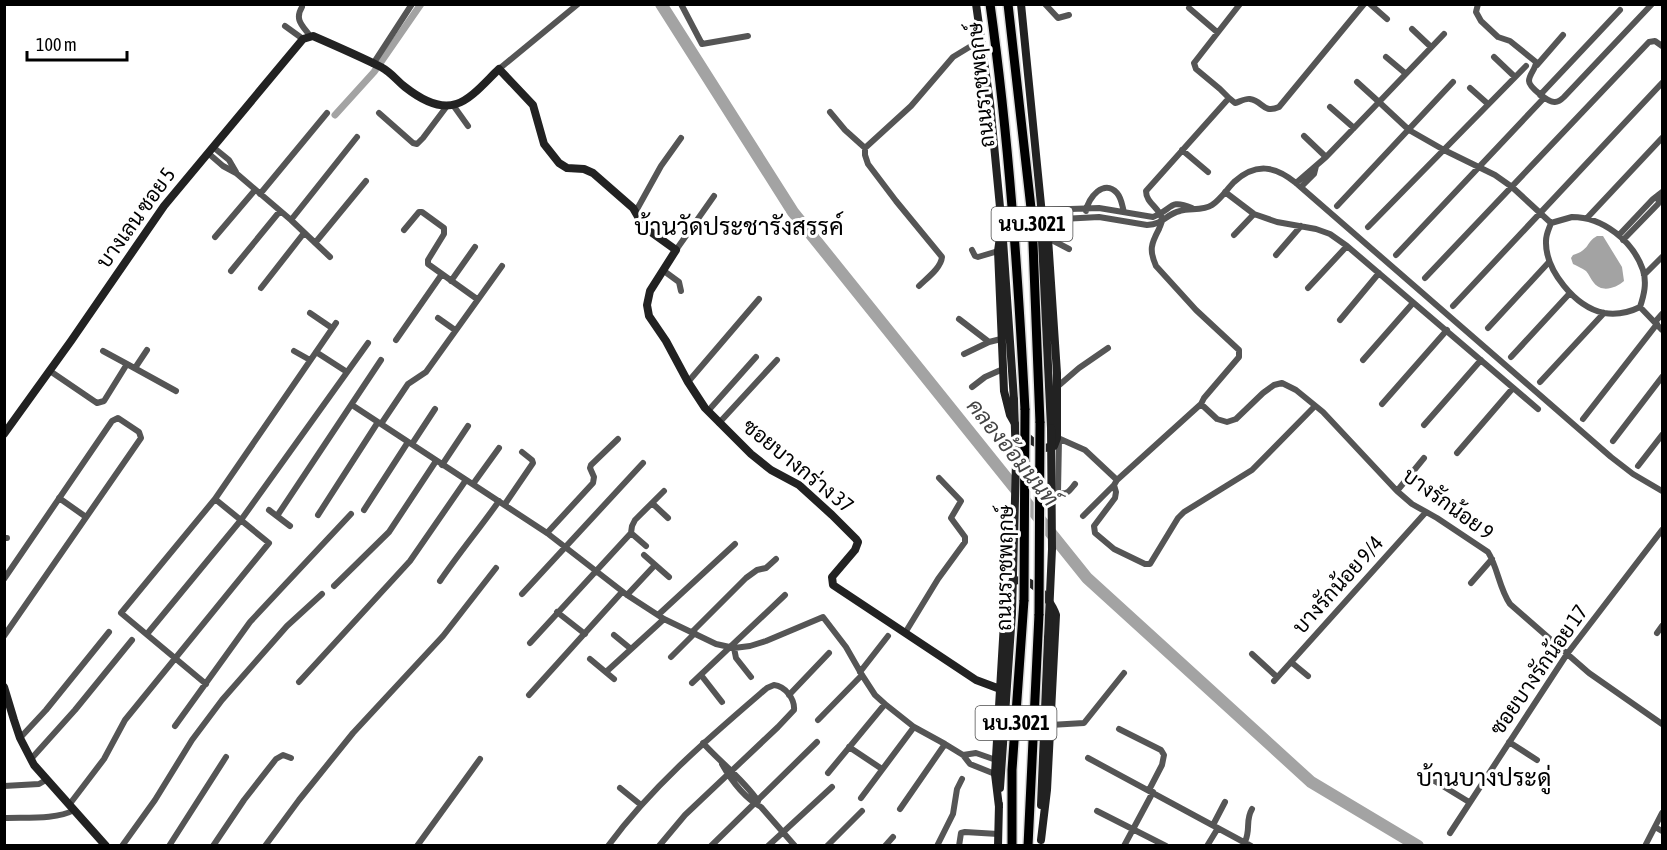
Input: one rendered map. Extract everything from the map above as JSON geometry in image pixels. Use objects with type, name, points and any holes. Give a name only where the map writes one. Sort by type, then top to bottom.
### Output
[{"type":"main road","name":"นบ.3021","points":[[976,4],[990,103],[1002,224],[1016,461],[1012,613],[998,846]]},
{"type":"main road","name":"ถนนราชพฤกษ์","points":[[990,4],[1020,302],[1025,410],[1024,600],[1012,770],[1012,846]]},
{"type":"main road","name":"ถนนราชพฤกษ์","points":[[1008,4],[1032,217],[1040,423],[1039,614],[1028,846]]},
{"type":"main road","name":"นบ.3021","points":[[1021,4],[1043,222],[1051,428],[1052,549],[1041,786],[1041,843]]},
{"type":"main road","points":[[307,38],[376,66],[396,77],[404,86],[432,104],[450,106],[465,100],[499,69],[533,105],[544,144],[560,164],[567,168],[584,169],[593,173],[636,211],[644,227],[676,250]]},
{"type":"main road","name":"บางเลน ซอย 5","points":[[4,434],[155,218],[307,38]]},
{"type":"main road","points":[[1002,224],[998,251],[1004,391],[1010,415],[1018,429],[1045,448],[1054,446],[1058,439],[1048,238],[1043,222]]},
{"type":"main road","name":"ซอยบางกร่าง 37","points":[[676,250],[650,291],[647,299],[649,316],[666,341],[688,382],[719,423],[750,454],[779,475],[799,485],[856,539],[858,542],[855,550],[832,577],[833,585],[976,680],[1000,688]]},
{"type":"main road","points":[[999,807],[995,774],[1006,589],[1010,583],[1020,579],[1039,590],[1051,602],[1056,615],[1047,790],[1041,843]]},
{"type":"main road","points":[[4,687],[20,738],[31,759],[46,780],[106,846]]},
{"type":"street","points":[[376,66],[412,4]]},
{"type":"street","points":[[499,69],[578,4]]},
{"type":"street","points":[[681,4],[702,44],[748,36]]},
{"type":"street","points":[[1045,4],[1058,18],[1069,15]]},
{"type":"street","points":[[1240,4],[1196,60],[1194,66],[1235,103],[1252,99],[1272,110],[1279,107],[1364,4]]},
{"type":"street","points":[[1370,4],[1387,19]]},
{"type":"street","points":[[1478,4],[1476,12],[1481,21],[1498,37],[1513,43],[1537,64]]},
{"type":"street","points":[[1563,35],[1537,64],[1529,81],[1542,96],[1553,103],[1564,97],[1652,4]]},
{"type":"street","points":[[302,7],[298,20],[307,38]]},
{"type":"street","points":[[1189,8],[1217,32]]},
{"type":"street","points":[[1396,255],[1479,167],[1620,10]]},
{"type":"street","points":[[285,26],[307,38]]},
{"type":"street","points":[[1412,28],[1431,47]]},
{"type":"street","points":[[1298,185],[1314,174],[1317,166],[1444,34]]},
{"type":"street","points":[[919,286],[939,265],[942,257],[868,164],[865,148],[910,106],[953,57],[981,40]]},
{"type":"street","points":[[1425,278],[1649,42],[1655,41],[1662,46]]},
{"type":"street","points":[[1386,57],[1406,73]]},
{"type":"street","points":[[1494,57],[1515,77]]},
{"type":"street","points":[[1368,227],[1526,66]]},
{"type":"street","points":[[1357,82],[1410,130],[1495,175],[1512,187],[1551,223]]},
{"type":"street","points":[[1337,206],[1453,82]]},
{"type":"street","points":[[1453,306],[1662,83]]},
{"type":"street","points":[[1470,88],[1488,104]]},
{"type":"street","points":[[1161,218],[1147,199],[1146,191],[1229,98]]},
{"type":"street","points":[[379,112],[413,143],[417,144],[450,106],[468,126]]},
{"type":"street","points":[[1330,107],[1354,128]]},
{"type":"street","points":[[830,112],[844,130],[865,148]]},
{"type":"street","points":[[215,237],[327,113]]},
{"type":"street","points":[[1304,136],[1326,157]]},
{"type":"street","points":[[291,220],[357,137]]},
{"type":"street","points":[[636,211],[661,166],[681,138]]},
{"type":"street","points":[[1587,218],[1662,138]]},
{"type":"street","points":[[211,150],[223,166],[236,173],[330,257]]},
{"type":"street","points":[[1182,150],[1208,172]]},
{"type":"street","points":[[1043,222],[1099,217],[1147,225],[1170,214],[1193,208],[1210,207],[1241,176],[1252,171],[1262,168],[1284,173],[1611,457],[1633,474],[1662,491]]},
{"type":"street","points":[[315,243],[366,182]]},
{"type":"street","points":[[1086,218],[1086,208],[1092,195],[1098,190],[1114,190],[1124,212]]},
{"type":"street","points":[[1226,192],[1254,214],[1277,222],[1330,234],[1447,330],[1538,409]]},
{"type":"street","points":[[1621,238],[1653,199],[1662,193]]},
{"type":"street","points":[[676,250],[714,196]]},
{"type":"street","points":[[1042,210],[1099,208],[1147,218],[1161,218]]},
{"type":"street","points":[[231,271],[280,211]]},
{"type":"street","points":[[404,230],[419,212],[444,228],[444,234],[428,260],[430,267],[477,299]]},
{"type":"street","points":[[1234,235],[1254,214]]},
{"type":"street","points":[[1572,217],[1587,218],[1602,224],[1621,238],[1639,261],[1644,275],[1644,297],[1640,307],[1621,314],[1604,313],[1584,304],[1570,293],[1549,262],[1546,241],[1551,223],[1572,217]]},
{"type":"street","points":[[1083,516],[1115,483],[1201,404],[1238,360],[1240,353],[1156,266],[1152,258],[1152,243],[1161,218]]},
{"type":"street","points":[[1276,255],[1301,226]]},
{"type":"street","points":[[261,288],[304,233]]},
{"type":"street","points":[[1048,238],[1070,249]]},
{"type":"street","points":[[1308,288],[1347,246]]},
{"type":"street","points":[[451,281],[475,247]]},
{"type":"street","points":[[972,250],[978,257],[998,251]]},
{"type":"street","points":[[1644,275],[1662,257]]},
{"type":"street","points":[[1488,328],[1549,262]]},
{"type":"street","points":[[318,515],[408,384],[426,372],[502,266]]},
{"type":"street","points":[[664,271],[679,282],[681,291]]},
{"type":"street","points":[[1340,320],[1379,273]]},
{"type":"street","points":[[396,340],[442,274]]},
{"type":"street","points":[[1512,357],[1570,293]]},
{"type":"street","points":[[688,382],[759,299]]},
{"type":"street","points":[[1363,360],[1413,303]]},
{"type":"street","points":[[1640,307],[1658,325]]},
{"type":"street","points":[[1540,382],[1604,313]]},
{"type":"street","points":[[206,684],[122,613],[215,499],[334,325],[310,314]]},
{"type":"street","points":[[1583,419],[1658,325],[1662,314]]},
{"type":"street","points":[[438,318],[455,330]]},
{"type":"street","points":[[959,319],[989,342]]},
{"type":"street","points":[[1382,405],[1447,330]]},
{"type":"street","points":[[964,354],[1001,339]]},
{"type":"street","points":[[147,634],[241,520],[368,343]]},
{"type":"street","points":[[1056,388],[1079,368],[1108,348]]},
{"type":"street","points":[[135,368],[147,350]]},
{"type":"street","points":[[103,351],[176,391]]},
{"type":"street","points":[[294,351],[310,360]]},
{"type":"street","points":[[316,352],[347,372]]},
{"type":"street","points":[[708,411],[756,357]]},
{"type":"street","points":[[277,516],[381,360]]},
{"type":"street","points":[[719,423],[777,360]]},
{"type":"street","points":[[1424,424],[1481,360]]},
{"type":"street","points":[[50,370],[91,400],[99,403],[104,401],[127,364]]},
{"type":"street","points":[[972,387],[985,377],[1003,369]]},
{"type":"street","points":[[1612,441],[1662,377]]},
{"type":"street","name":"บางรักน้อย 9","points":[[1201,404],[1217,419],[1227,422],[1236,419],[1274,385],[1282,383],[1296,390],[1323,412],[1412,504],[1488,552],[1504,595],[1510,604],[1597,679],[1662,724]]},
{"type":"street","points":[[1457,453],[1513,388]]},
{"type":"street","points":[[352,405],[547,533],[624,594],[661,617],[716,644],[732,647],[750,646],[823,617],[846,647],[875,694],[885,704],[914,728],[963,755],[970,764],[995,774]]},
{"type":"street","points":[[1075,484],[1069,492],[1064,494],[1058,492],[1058,439],[1085,450],[1115,483],[1115,498],[1094,526],[1095,533],[1114,549],[1145,564],[1150,564],[1184,512],[1252,470],[1316,406]]},
{"type":"street","points":[[364,510],[435,409]]},
{"type":"street","points":[[4,579],[114,418],[120,419],[139,432],[141,438],[4,636]]},
{"type":"street","points":[[334,586],[389,532],[468,426]]},
{"type":"street","points":[[1638,465],[1662,435]]},
{"type":"street","points":[[547,533],[593,483],[591,465],[618,439]]},
{"type":"street","points":[[473,484],[499,448]]},
{"type":"street","points":[[440,580],[533,463],[522,452]]},
{"type":"street","points":[[1397,491],[1424,459]]},
{"type":"street","points":[[522,594],[643,463]]},
{"type":"street","points":[[904,633],[938,579],[965,542],[965,537],[951,518],[962,501],[939,478]]},
{"type":"street","points":[[299,682],[410,561],[466,480]]},
{"type":"street","points":[[530,643],[631,533],[635,520],[664,491]]},
{"type":"street","points":[[59,498],[86,517]]},
{"type":"street","points":[[4,819],[68,813],[104,759],[125,720],[269,543],[215,499]]},
{"type":"street","points":[[652,503],[668,518]]},
{"type":"street","points":[[269,510],[290,526]]},
{"type":"street","name":"บางรักน้อย 9/4","points":[[1252,654],[1276,679],[1426,512]]},
{"type":"street","points":[[175,726],[250,622],[351,514]]},
{"type":"street","name":"ซอยบางรักน้อย 17","points":[[1450,833],[1566,654],[1662,531]]},
{"type":"street","points":[[631,533],[646,546]]},
{"type":"street","points":[[606,672],[735,544]]},
{"type":"street","points":[[644,555],[669,578]]},
{"type":"street","points":[[671,657],[746,578],[757,570],[766,568],[776,559]]},
{"type":"street","points":[[1472,582],[1492,559]]},
{"type":"street","points":[[529,695],[585,634],[655,565]]},
{"type":"street","points":[[265,846],[352,733],[443,636],[496,568]]},
{"type":"street","points":[[122,846],[155,800],[192,740],[222,700],[287,626],[322,594]]},
{"type":"street","points":[[692,683],[785,595]]},
{"type":"street","points":[[557,612],[585,634]]},
{"type":"street","points":[[1657,633],[1662,626]]},
{"type":"street","points":[[20,738],[46,710],[109,632]]},
{"type":"street","points":[[614,635],[631,649]]},
{"type":"street","points":[[818,720],[861,673],[888,636]]},
{"type":"street","points":[[31,759],[75,710],[132,640]]},
{"type":"street","points":[[732,647],[736,658],[751,677]]},
{"type":"street","points":[[789,695],[829,653]]},
{"type":"street","points":[[590,659],[614,680]]},
{"type":"street","points":[[1291,662],[1308,676]]},
{"type":"street","points":[[1050,725],[1084,723],[1124,673]]},
{"type":"street","points":[[701,675],[722,702]]},
{"type":"street","points":[[608,846],[641,805],[703,743],[771,686],[780,686],[789,695],[794,704],[794,710],[685,815],[659,846]]},
{"type":"street","points":[[828,773],[885,704]]},
{"type":"street","points":[[861,798],[914,728]]},
{"type":"street","points":[[1119,729],[1161,750],[1164,755],[1151,791],[1124,846]]},
{"type":"street","points":[[711,846],[817,742]]},
{"type":"street","points":[[1509,742],[1537,760]]},
{"type":"street","points":[[703,743],[795,846]]},
{"type":"street","points":[[900,809],[945,744]]},
{"type":"street","points":[[849,747],[882,769]]},
{"type":"street","points":[[963,755],[976,753],[996,760]]},
{"type":"street","points":[[213,846],[256,783],[276,759],[283,755],[291,758]]},
{"type":"street","points":[[169,846],[226,757]]},
{"type":"street","points":[[1088,758],[1248,844],[1250,830],[1248,818],[1252,809]]},
{"type":"street","points":[[417,846],[480,759]]},
{"type":"street","points":[[937,846],[953,814],[957,789],[962,779]]},
{"type":"street","points":[[4,786],[39,784],[46,780]]},
{"type":"street","points":[[1433,780],[1469,802]]},
{"type":"street","points":[[768,846],[832,787]]},
{"type":"street","points":[[620,788],[641,805]]},
{"type":"street","points":[[1207,846],[1225,802]]},
{"type":"street","points":[[827,846],[862,811]]},
{"type":"street","points":[[1097,811],[1166,846]]},
{"type":"street","points":[[1645,846],[1662,813]]},
{"type":"street","points":[[1654,827],[1662,831]]},
{"type":"street","points":[[959,846],[961,833],[964,832],[998,834]]},
{"type":"street","points":[[885,846],[893,837]]},
{"type":"shaded area","points":[[1597,236],[1603,236],[1622,267],[1624,281],[1617,286],[1605,289],[1597,286],[1586,271],[1573,264],[1571,258],[1573,255],[1582,251]]},
{"type":"waterway","points":[[335,115],[374,72],[421,4]]},
{"type":"waterway","name":"คลองอ้อมนนท์","points":[[661,4],[793,212],[1087,578],[1311,782],[1418,846]]},
{"type":"district","name":"บ้านวัดประชารังสรรค์","points":[[739,227]]},
{"type":"district","name":"บ้านบางประดู่","points":[[1484,778]]}]
